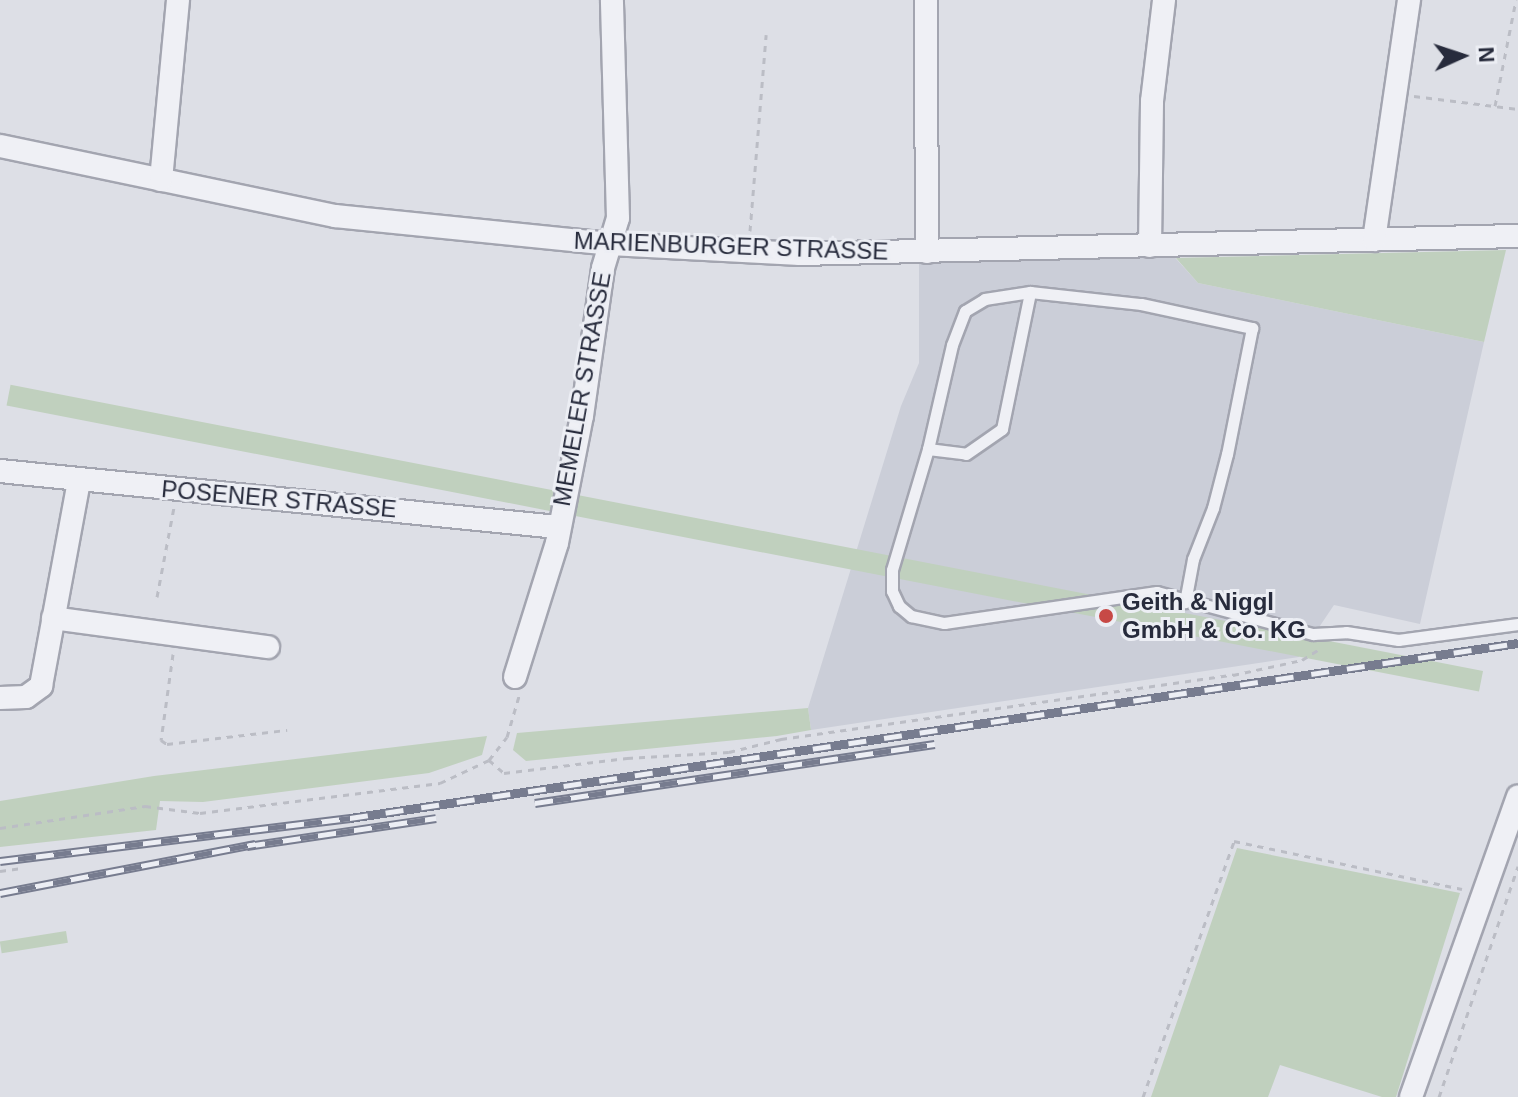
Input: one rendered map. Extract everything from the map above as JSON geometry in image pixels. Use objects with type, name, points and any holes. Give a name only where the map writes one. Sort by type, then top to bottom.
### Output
[{"type":"street","points":[[161,180],[178,0]]},
{"type":"street","name":"MEMELER STRASSE","points":[[516,676],[557,543],[557,527],[582,416],[603,268],[618,218],[612,0]]},
{"type":"street","points":[[926,0],[927,252]]},
{"type":"street","points":[[1150,246],[1152,101],[1164,0]]},
{"type":"street","points":[[1374,240],[1409,0]]},
{"type":"street","name":"MARIENBURGER STRASSE","points":[[0,146],[335,216],[610,244],[748,251],[927,252],[1518,236]]},
{"type":"street","name":"POSENER STRASSE","points":[[0,471],[557,527]]},
{"type":"street","points":[[0,698],[26,697],[41,686],[79,481]]},
{"type":"street","points":[[53,618],[268,647]]},
{"type":"street","points":[[1411,1097],[1518,796]]},
{"type":"lane","points":[[928,449],[966,454],[1002,429],[1030,292]]},
{"type":"lane","points":[[1185,602],[1193,559],[1213,508],[1227,454],[1252,328],[1141,304],[1030,292],[985,299],[965,311],[952,345],[928,449],[892,570],[892,591],[899,606],[911,616],[944,623],[1157,592],[1185,602],[1313,634],[1346,632],[1398,640],[1518,624]]},
{"type":"path","points":[[1495,106],[1516,0]]},
{"type":"path","points":[[748,251],[766,35]]},
{"type":"path","points":[[1395,93],[1518,109]]},
{"type":"path","points":[[157,597],[177,490]]},
{"type":"path","points":[[489,760],[504,773],[627,758],[729,752],[781,739],[1233,675],[1302,660],[1346,632]]},
{"type":"path","points":[[176,635],[161,740],[167,744],[287,730]]},
{"type":"path","points":[[0,828],[145,806],[200,813],[440,783],[489,760],[514,720],[521,687],[516,676]]},
{"type":"path","points":[[1143,1097],[1234,841],[1482,893]]},
{"type":"path","points":[[1439,1097],[1518,866]]},
{"type":"path","points":[[0,871],[22,868]]},
{"type":"shaded area","points":[[1159,240],[1198,283],[1484,342],[1420,624],[1334,605],[1299,657],[811,730],[808,708],[901,406],[919,363],[919,243]]},
{"type":"green space","points":[[1506,250],[1484,342],[1198,283],[1176,258]]},
{"type":"green space","points":[[11,385],[1483,671],[1479,692],[7,405]]},
{"type":"green space","points":[[808,708],[811,730],[777,736],[526,761],[513,750],[517,733]]},
{"type":"green space","points":[[487,736],[482,755],[429,773],[203,802],[160,801],[156,830],[0,847],[0,801],[154,776]]},
{"type":"green space","points":[[1237,848],[1460,893],[1396,1097],[1382,1097],[1280,1065],[1268,1097],[1151,1097]]},
{"type":"green space","points":[[66,931],[68,943],[2,953],[0,941]]},
{"type":"railway","points":[[0,861],[350,818],[1518,643]]},
{"type":"railway","points":[[535,803],[935,744]]},
{"type":"railway","points":[[247,846],[436,818]]},
{"type":"railway","points":[[0,893],[255,844]]},
{"type":"place","name":"Geith & Niggl GmbH & Co. KG","points":[[1106,616]]}]
